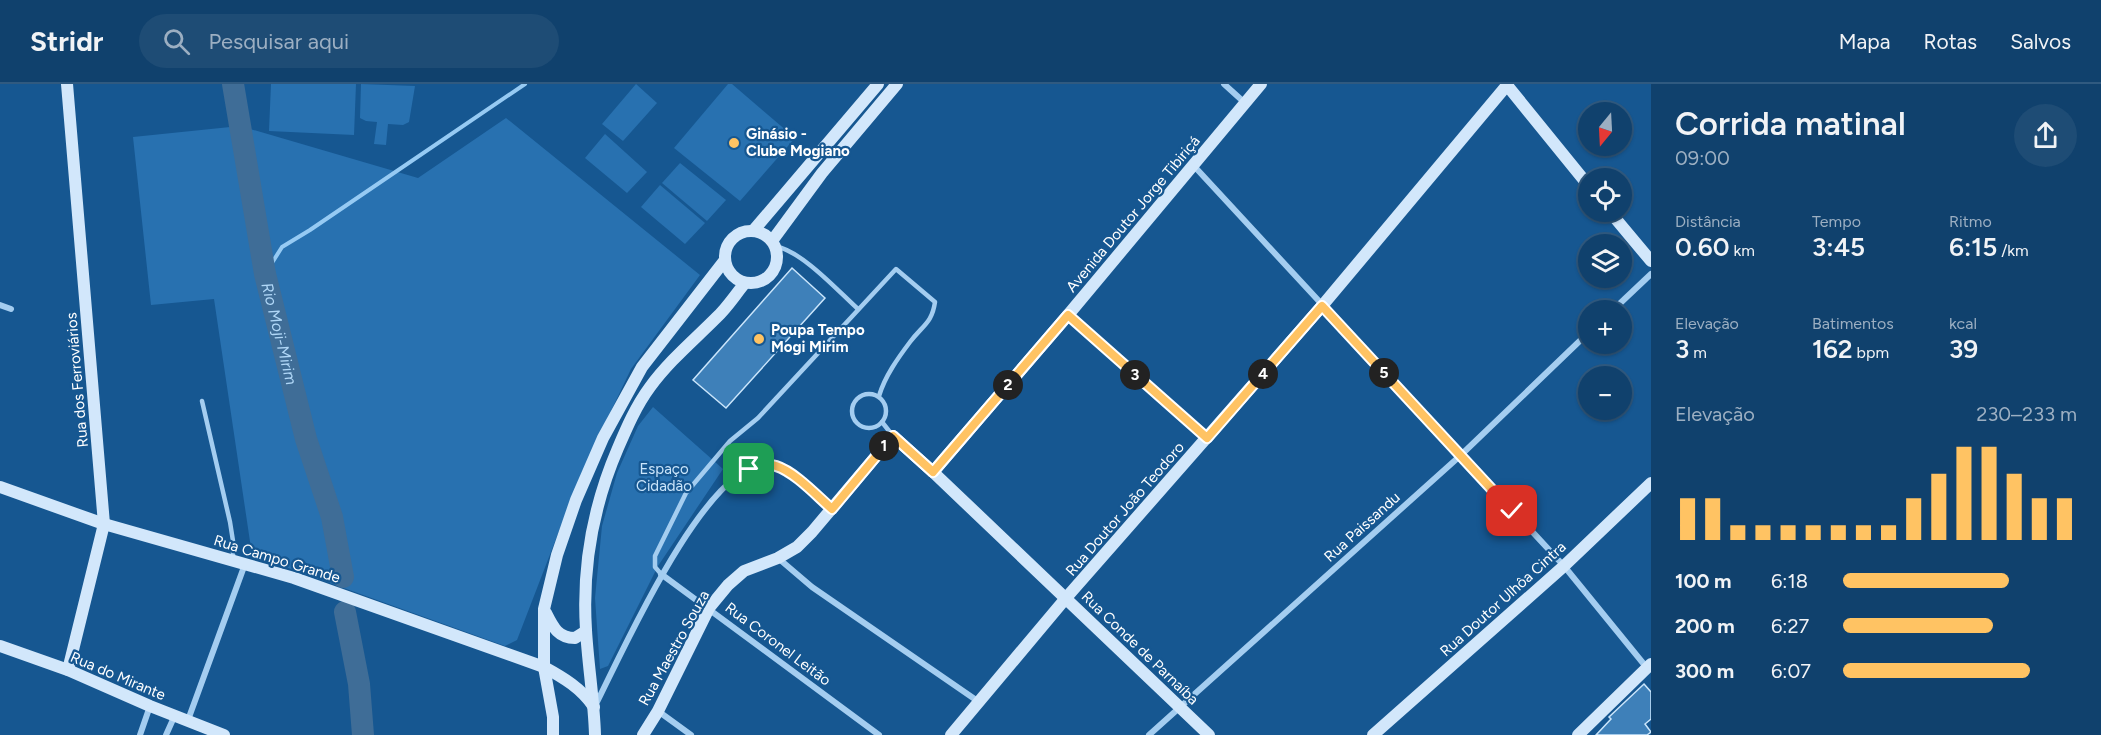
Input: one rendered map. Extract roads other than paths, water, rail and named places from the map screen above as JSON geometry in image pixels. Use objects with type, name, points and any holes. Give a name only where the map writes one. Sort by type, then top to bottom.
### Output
[{"type":"street","name":"Rua dos Ferroviários","points":[[67,84],[104,524],[68,670]]},
{"type":"street","points":[[753,231],[878,84]]},
{"type":"street","points":[[773,243],[822,173],[897,84]]},
{"type":"street","points":[[1224,84],[1245,103]]},
{"type":"street","name":"Avenida Doutor Jorge Tibiriçá","points":[[933,472],[1261,84]]},
{"type":"street","points":[[1507,84],[1578,173]]},
{"type":"street","name":"Rua Doutor João Teodoro","points":[[951,735],[1066,598],[1322,306],[1507,84]]},
{"type":"street","points":[[1194,166],[1564,566],[1650,669],[1578,735]]},
{"type":"street","points":[[1618,222],[1651,261]]},
{"type":"street","points":[[753,231],[760,233],[773,243],[777,255],[776,265],[772,274],[764,280],[745,283],[731,274],[725,260],[726,250],[729,242],[736,236],[753,231]]},
{"type":"street","points":[[553,735],[553,717],[544,667],[544,609],[564,533],[603,438],[642,367],[725,260]]},
{"type":"street","points":[[1623,300],[1651,274]]},
{"type":"street","points":[[595,735],[586,631],[585,586],[590,536],[606,477],[627,427],[656,380],[675,356],[718,317],[745,283]]},
{"type":"street","points":[[0,305],[11,309]]},
{"type":"street","points":[[1068,315],[1207,438]]},
{"type":"street","name":"Rua Paissandu","points":[[1149,735],[1461,455],[1578,343]]},
{"type":"street","name":"Rua Conde de Parnaíba","points":[[893,436],[1209,735]]},
{"type":"street","name":"Rua Maestro Souza","points":[[643,735],[658,711],[710,608],[728,585],[744,572],[778,558],[797,547],[893,436]]},
{"type":"street","points":[[594,707],[661,574],[707,507],[736,476],[764,464],[776,466],[790,473],[832,509]]},
{"type":"street","name":"Rua Doutor Ulhôa Cintra","points":[[1373,735],[1564,566],[1651,483]]},
{"type":"street","name":"Rua Campo Grande","points":[[0,487],[104,524],[294,578],[544,667],[585,693],[594,707]]},
{"type":"street","points":[[778,558],[812,586],[979,702]]},
{"type":"street","points":[[188,720],[239,562]]},
{"type":"street","name":"Rua Coronel Leitão","points":[[661,574],[879,735]]},
{"type":"street","points":[[544,609],[555,631],[561,636],[575,638],[586,631]]},
{"type":"street","name":"Rua do Mirante","points":[[0,645],[68,670],[224,735]]},
{"type":"street","points":[[140,735],[150,706]]},
{"type":"street","points":[[658,711],[691,735]]},
{"type":"street","points":[[166,735],[175,715]]},
{"type":"lane","points":[[773,243],[798,256],[858,309]]},
{"type":"lane","points":[[661,574],[655,567],[655,556],[686,493],[730,441],[758,418],[896,269],[935,302],[933,316],[910,342],[883,383],[879,396]]},
{"type":"lane","points":[[868,393],[879,396],[886,405],[887,411],[882,422],[874,427],[862,426],[852,414],[854,402],[868,393]]},
{"type":"lane","points":[[202,401],[239,562]]},
{"type":"lane","points":[[882,422],[893,436]]},
{"type":"waterway","name":"Rio Moji-Mirim","points":[[233,84],[265,274],[306,439],[332,517],[343,577]]},
{"type":"waterway","points":[[265,274],[282,247],[525,84]]},
{"type":"waterway","name":"Rio Moji-Mirim","points":[[345,612],[359,684],[363,735]]},
{"type":"place","name":"Ginásio - Clube Mogiano","points":[[734,143]]},
{"type":"place","name":"Poupa Tempo Mogi Mirim","points":[[759,339]]},
{"type":"park label","name":"Espaço Cidadão","points":[[664,478]]}]
